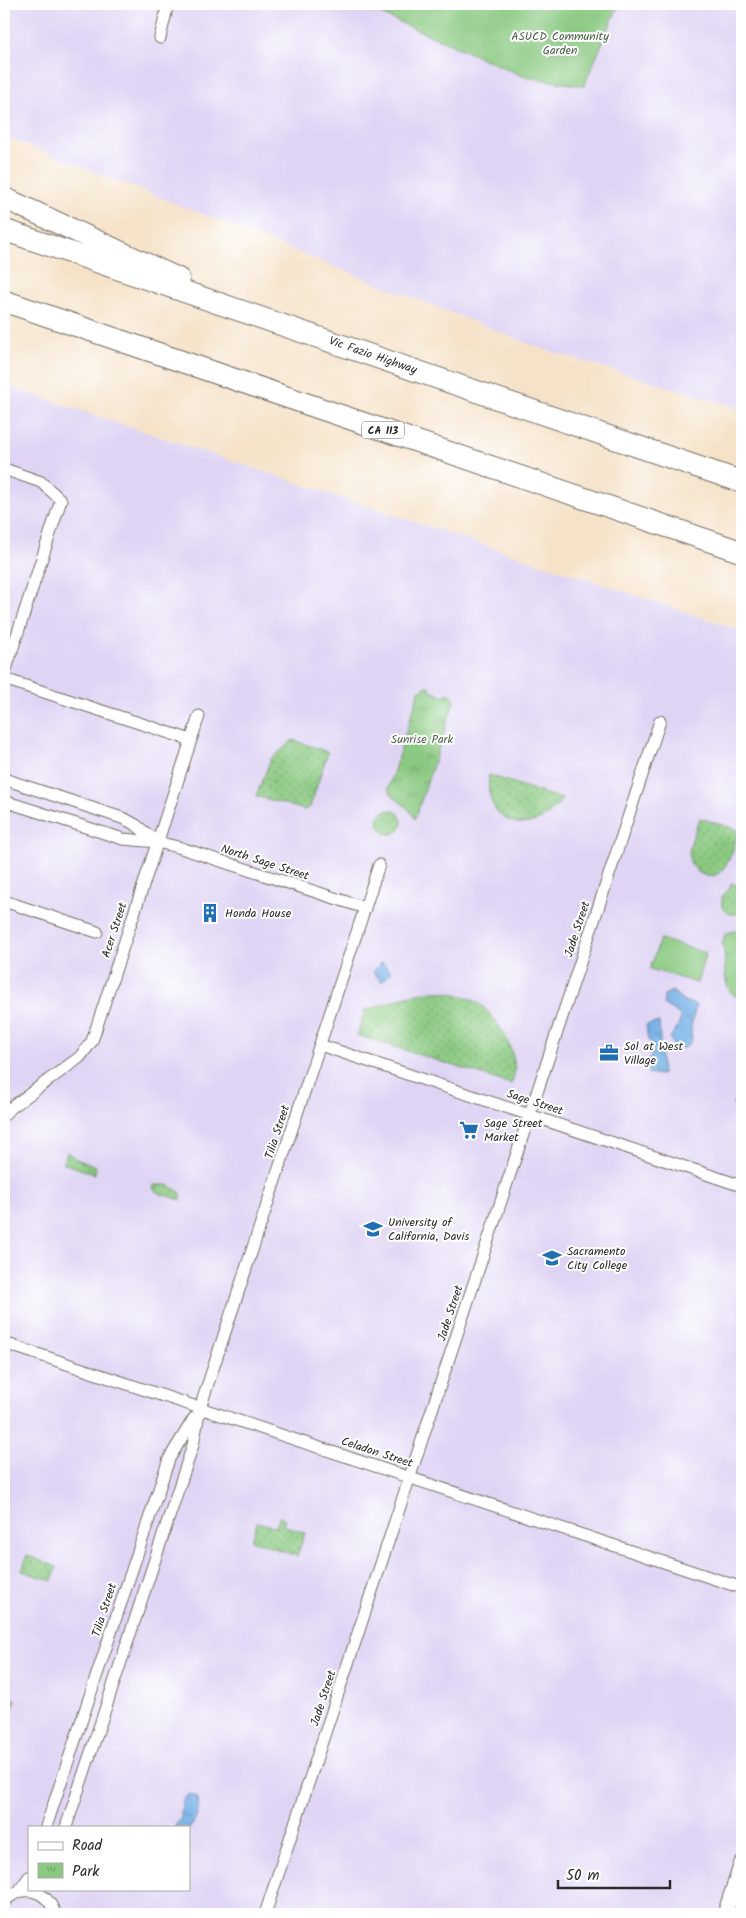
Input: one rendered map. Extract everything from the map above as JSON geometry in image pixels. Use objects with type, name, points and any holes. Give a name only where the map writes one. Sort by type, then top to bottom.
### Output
[{"type":"highway","points":[[4,198],[242,309]]},
{"type":"highway","name":"Vic Fazio Highway","points":[[4,230],[158,284],[242,309],[742,482]]},
{"type":"highway","name":"CA 113","points":[[4,302],[742,552]]},
{"type":"street","points":[[160,38],[168,4]]},
{"type":"street","points":[[4,468],[41,482],[61,500],[4,677],[191,740]]},
{"type":"street","name":"Acer Street","points":[[4,1115],[87,1050],[199,716]]},
{"type":"street","name":"Jade Street","points":[[266,1914],[660,721]]},
{"type":"street","name":"North Sage Street","points":[[4,779],[125,820],[136,825],[157,842]]},
{"type":"street","name":"North Sage Street","points":[[4,800],[123,839],[157,842],[365,908]]},
{"type":"street","name":"Tilia Street","points":[[66,1826],[193,1444],[200,1408],[379,864]]},
{"type":"street","points":[[4,901],[97,932]]},
{"type":"street","name":"Sage Street","points":[[320,1045],[742,1186]]},
{"type":"street","name":"Celadon Street","points":[[4,1343],[742,1588]]},
{"type":"street","name":"Tilia Street","points":[[46,1826],[169,1458],[185,1436],[200,1408]]},
{"type":"street","points":[[725,1914],[742,1863]]},
{"type":"street","points":[[4,1902],[19,1891],[28,1879]]},
{"type":"street","points":[[19,1891],[29,1890],[47,1893],[55,1914]]},
{"type":"shaded area","points":[[4,4],[742,4],[742,409],[543,349],[4,136]]},
{"type":"shaded area","name":"University of California, Davis","points":[[4,385],[742,631],[742,1914],[4,1914]]},
{"type":"green space","name":"ASUCD Community Garden","points":[[358,4],[619,4],[584,86],[525,77]]},
{"type":"green space","name":"Sunrise Park","points":[[427,686],[431,687],[430,691],[446,696],[447,693],[452,695],[454,702],[415,819],[388,789],[419,691]]},
{"type":"green space","points":[[293,740],[328,752],[310,807],[305,810],[256,796],[271,759]]},
{"type":"green space","points":[[489,775],[562,799],[551,812],[538,820],[525,823],[512,822],[502,816],[494,806],[489,792]]},
{"type":"green space","points":[[390,810],[395,811],[401,817],[401,827],[395,833],[390,834],[385,833],[379,827],[378,822],[379,817],[385,811]]},
{"type":"green space","points":[[700,818],[739,830],[731,856],[721,871],[715,875],[707,876],[698,872],[690,860],[690,846]]},
{"type":"green space","points":[[731,883],[742,887],[742,914],[729,914],[722,907],[722,896],[729,889]]},
{"type":"green space","points":[[742,929],[742,998],[735,996],[728,987],[725,973],[723,938],[726,933]]},
{"type":"green space","points":[[660,939],[706,953],[697,983],[650,969]]},
{"type":"green space","points":[[431,991],[472,999],[490,1014],[498,1024],[511,1049],[514,1074],[511,1084],[357,1035],[365,1011],[407,996]]},
{"type":"green space","points":[[742,1078],[742,1108],[733,1105]]},
{"type":"green space","points":[[67,1152],[76,1159],[96,1166],[95,1174],[63,1163]]},
{"type":"green space","points":[[154,1185],[169,1185],[181,1193],[181,1200],[161,1194],[153,1189]]},
{"type":"green space","points":[[279,1517],[285,1519],[283,1525],[305,1533],[297,1556],[251,1540],[257,1522],[276,1527]]},
{"type":"green space","points":[[27,1555],[57,1567],[52,1581],[22,1571]]},
{"type":"green space","points":[[4,1696],[16,1700],[13,1709],[4,1708]]},
{"type":"water","points":[[382,962],[392,972],[382,982],[373,972]]},
{"type":"water","points":[[672,991],[684,1001],[696,1005],[691,1027],[692,1041],[685,1048],[674,1047],[670,1038],[681,1017],[664,1005],[664,995]]},
{"type":"water","points":[[659,1022],[662,1075],[648,1074],[649,1058],[651,1058],[650,1040],[648,1040],[646,1025]]},
{"type":"water","points":[[189,1794],[196,1796],[198,1809],[196,1818],[190,1828],[190,1826],[175,1826],[181,1818],[182,1800]]},
{"type":"place","name":"Honda House","points":[[210,913]]},
{"type":"place","name":"Sol at West Village","points":[[609,1053]]},
{"type":"place","name":"Sage Street Market","points":[[469,1130]]},
{"type":"place","name":"University of California, Davis","points":[[373,1229]]},
{"type":"place","name":"Sacramento City College","points":[[552,1258]]}]
